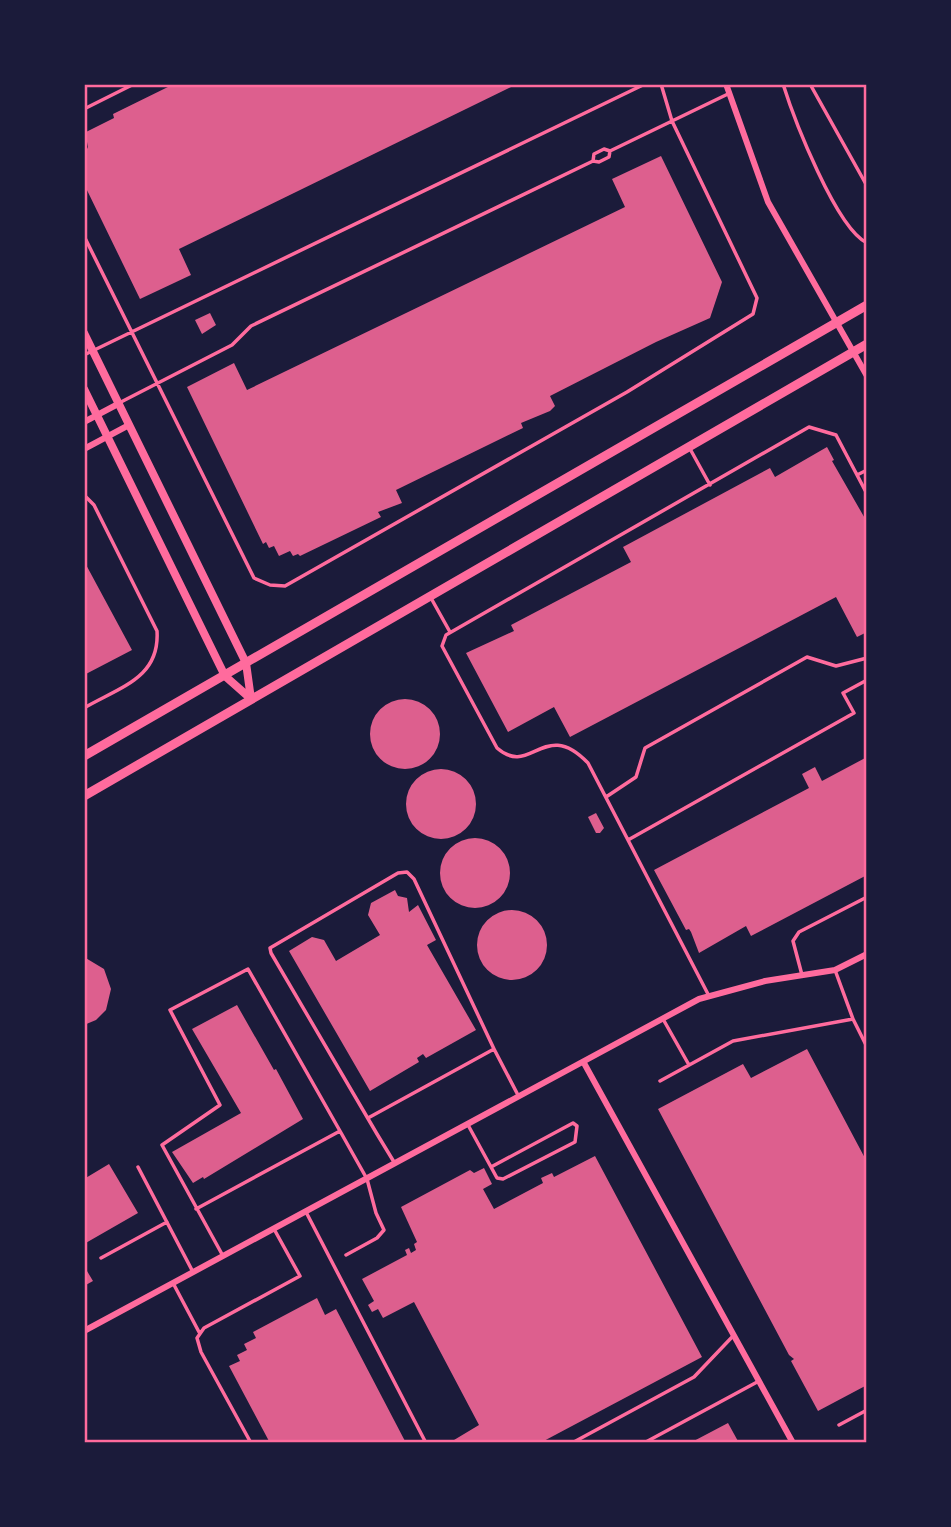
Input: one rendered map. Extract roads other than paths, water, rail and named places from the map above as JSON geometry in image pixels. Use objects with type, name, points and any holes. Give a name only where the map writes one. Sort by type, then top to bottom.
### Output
[{"type":"main road","points":[[84,757],[867,305]]},
{"type":"main road","points":[[84,796],[867,344]]},
{"type":"street","points":[[726,84],[768,202],[867,376]]},
{"type":"street","points":[[84,333],[246,663],[251,699]]},
{"type":"street","points":[[84,389],[225,676],[251,699]]},
{"type":"street","points":[[84,422],[118,404]]},
{"type":"street","points":[[84,449],[129,425]]},
{"type":"street","points":[[84,1331],[709,996],[765,981],[835,970],[867,954]]},
{"type":"street","points":[[584,1063],[793,1443]]},
{"type":"lane","points":[[84,108],[134,84]]},
{"type":"lane","points":[[84,355],[645,84]]},
{"type":"lane","points":[[84,236],[254,578],[270,585],[285,586],[627,392],[753,314],[757,298],[672,121],[661,84]]},
{"type":"lane","points":[[783,84],[838,212],[856,237],[867,243]]},
{"type":"lane","points":[[810,84],[867,186]]},
{"type":"lane","points":[[118,404],[232,345],[251,326],[593,161],[594,154],[604,149],[610,151],[730,93]]},
{"type":"lane","points":[[709,996],[588,763],[576,750],[563,744],[552,743],[519,758],[506,756],[496,748],[442,646],[450,632],[814,426],[836,435],[867,494]]},
{"type":"lane","points":[[689,446],[710,485]]},
{"type":"lane","points":[[857,475],[867,470]]},
{"type":"lane","points":[[84,495],[94,505],[157,631],[158,650],[149,670],[84,708]]},
{"type":"lane","points":[[429,596],[450,632]]},
{"type":"lane","points":[[606,797],[636,778],[645,748],[807,657],[836,666],[867,658]]},
{"type":"lane","points":[[628,840],[854,713],[843,693],[867,680]]},
{"type":"lane","points":[[395,1164],[270,948],[398,873],[407,872],[414,878],[519,1097]]},
{"type":"lane","points":[[802,975],[793,941],[799,932],[867,897]]},
{"type":"lane","points":[[223,1256],[162,1145],[220,1105],[170,1010],[248,969],[367,1179],[376,1213],[384,1230],[377,1238],[346,1255]]},
{"type":"lane","points":[[835,970],[853,1019],[867,1047]]},
{"type":"lane","points":[[663,1019],[689,1065]]},
{"type":"lane","points":[[660,1081],[733,1041],[853,1019]]},
{"type":"lane","points":[[368,1118],[494,1049]]},
{"type":"lane","points":[[468,1125],[497,1178],[503,1179],[575,1142],[577,1126],[573,1123],[491,1167]]},
{"type":"lane","points":[[197,1209],[340,1131]]},
{"type":"lane","points":[[138,1167],[193,1272]]},
{"type":"lane","points":[[306,1212],[426,1443]]},
{"type":"lane","points":[[101,1258],[167,1222]]},
{"type":"lane","points":[[251,1443],[201,1352],[197,1338],[200,1332],[300,1276],[274,1229]]},
{"type":"lane","points":[[173,1283],[200,1332]]},
{"type":"lane","points":[[572,1443],[694,1377],[733,1335]]},
{"type":"lane","points":[[644,1443],[759,1381]]},
{"type":"lane","points":[[839,1425],[867,1410]]}]
